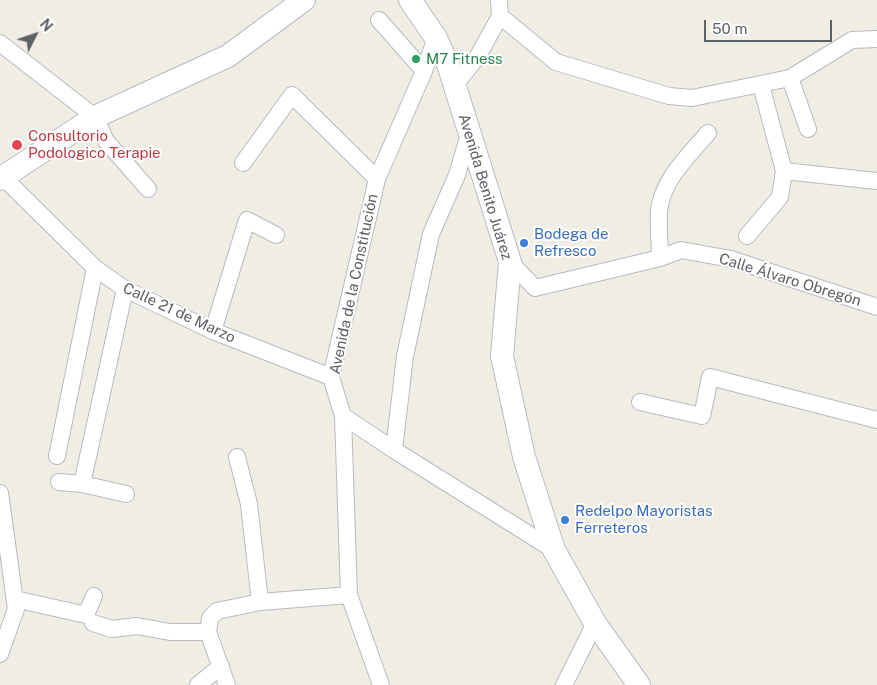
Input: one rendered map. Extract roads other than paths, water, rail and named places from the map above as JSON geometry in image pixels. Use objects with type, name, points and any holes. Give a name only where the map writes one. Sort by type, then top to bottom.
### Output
[{"type":"main road","points":[[1,178],[95,117],[228,56],[304,0]]},
{"type":"main road","name":"Avenida Benito Juárez","points":[[410,0],[436,38],[448,64],[510,262],[502,356],[524,457],[554,550],[595,623],[639,685]]},
{"type":"street","points":[[454,86],[478,56],[500,8],[556,62],[669,96],[692,98],[790,78],[852,40],[877,39]]},
{"type":"street","points":[[379,20],[424,72]]},
{"type":"street","name":"Avenida de la Constitución","points":[[381,685],[349,595],[343,416],[331,377],[377,179],[424,72],[436,38]]},
{"type":"street","points":[[0,43],[95,117],[106,141],[148,189]]},
{"type":"street","points":[[790,78],[808,129]]},
{"type":"street","points":[[747,236],[780,197],[784,171],[761,85]]},
{"type":"street","points":[[243,163],[292,95],[377,179]]},
{"type":"street","points":[[660,258],[659,209],[665,188],[685,159],[708,133]]},
{"type":"street","points":[[394,450],[405,356],[430,234],[457,176],[469,134]]},
{"type":"street","points":[[784,171],[877,181]]},
{"type":"street","name":"Calle 21 de Marzo","points":[[1,178],[95,268],[125,289],[213,332],[331,377]]},
{"type":"street","points":[[213,332],[247,220],[276,235]]},
{"type":"street","name":"Calle Álvaro Obregón","points":[[510,262],[535,288],[660,258],[681,250],[731,259],[877,307]]},
{"type":"street","points":[[58,456],[95,268]]},
{"type":"street","points":[[82,484],[125,289]]},
{"type":"street","points":[[640,402],[702,416],[710,377],[877,420]]},
{"type":"street","points":[[343,416],[554,550]]},
{"type":"street","points":[[237,457],[249,504],[260,602]]},
{"type":"street","points":[[59,482],[82,484],[126,494]]},
{"type":"street","points":[[0,492],[10,605],[0,654]]},
{"type":"street","points":[[227,685],[208,632],[210,618],[217,611],[260,602],[349,595]]},
{"type":"street","points":[[10,605],[86,615],[94,596]]},
{"type":"street","points":[[93,623],[112,629],[137,626],[170,632],[208,632]]},
{"type":"street","points":[[564,685],[595,623]]},
{"type":"street","points":[[198,685],[220,666]]},
{"type":"place","name":"M7 Fitness","points":[[416,59]]},
{"type":"place","name":"Consultorio Podologico Terapie","points":[[17,145]]},
{"type":"place","name":"Bodega de Refresco","points":[[524,243]]},
{"type":"place","name":"Redelpo Mayoristas Ferreteros","points":[[565,520]]}]
